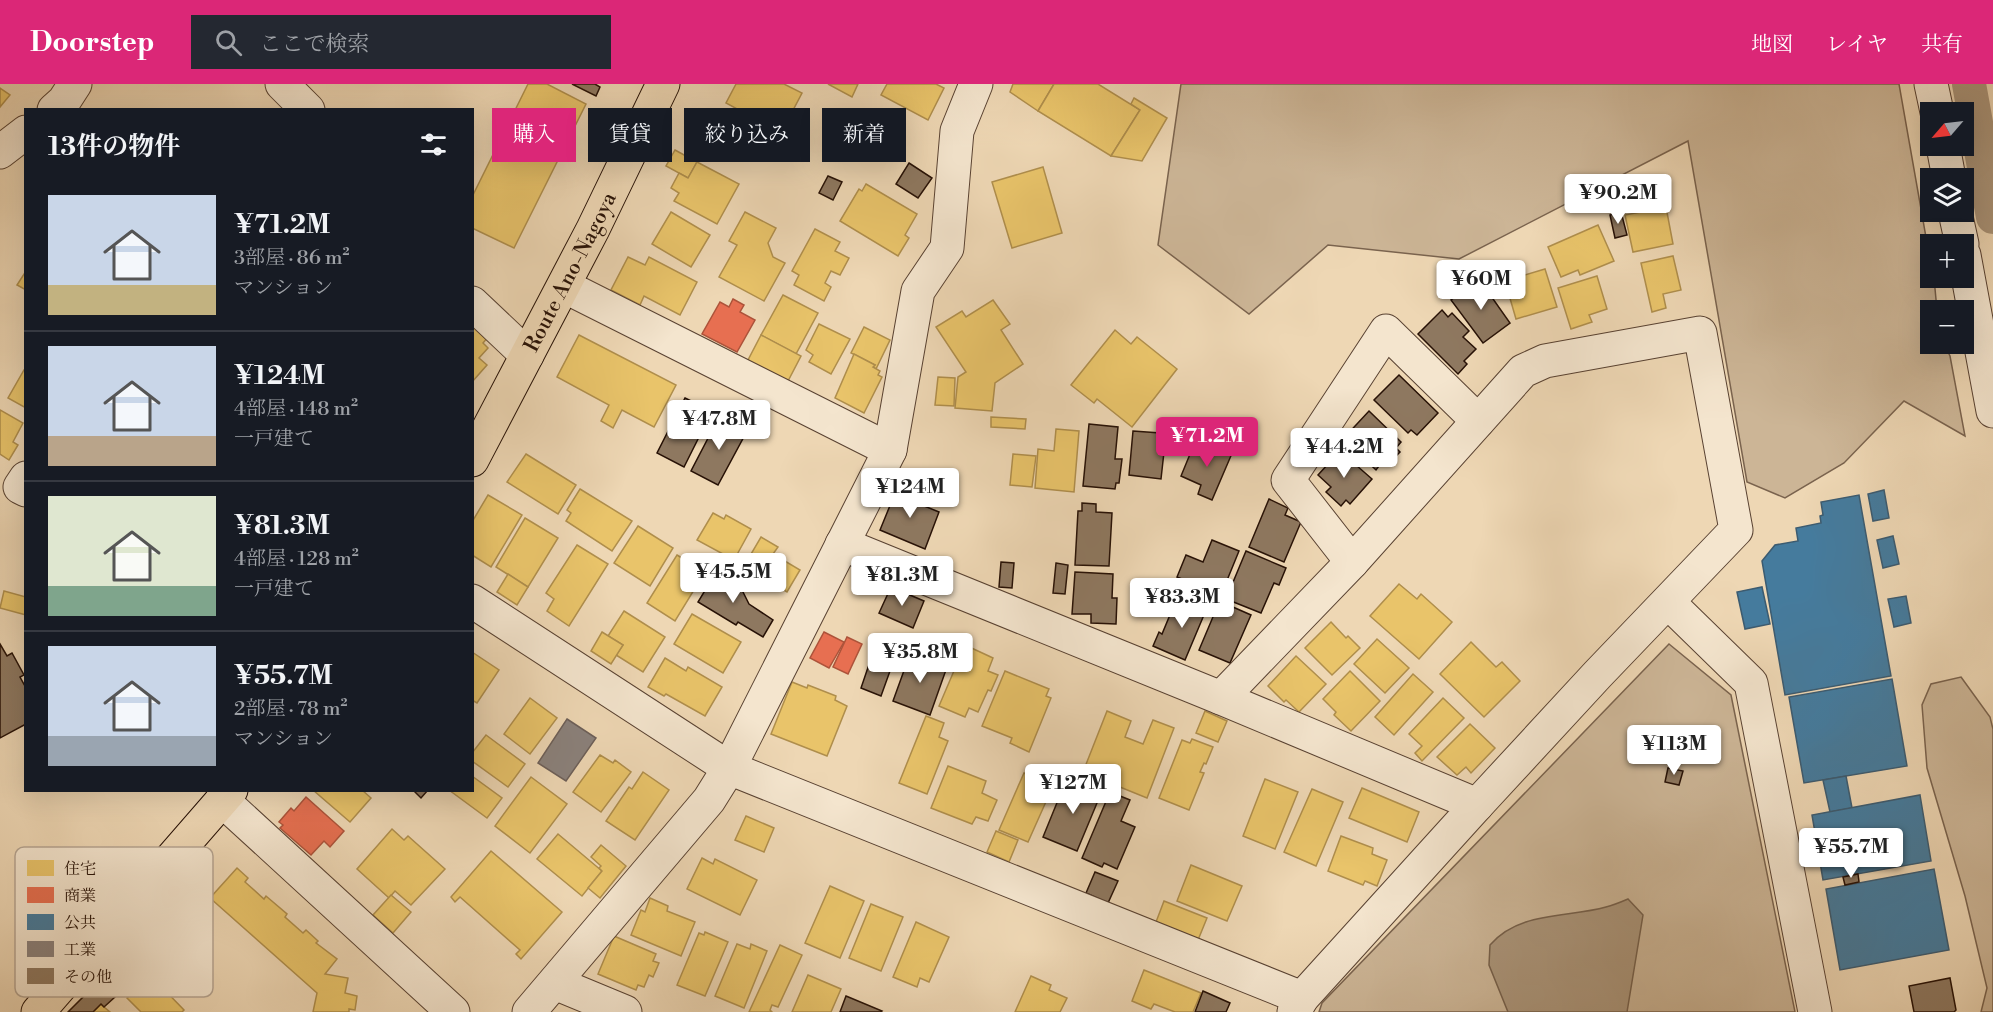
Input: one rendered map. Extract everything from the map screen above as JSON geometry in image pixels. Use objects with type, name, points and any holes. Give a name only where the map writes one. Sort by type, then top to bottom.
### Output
[{"type":"main road","name":"Route Ano-Nagoya","points":[[474,456],[564,286],[663,84]]},
{"type":"main road","points":[[181,847],[226,795]]},
{"type":"main road","points":[[38,1012],[51,997]]},
{"type":"street","points":[[282,84],[306,108]]},
{"type":"street","points":[[528,1012],[709,800],[729,768],[890,450],[918,291],[946,248],[957,131],[976,84]]},
{"type":"street","points":[[1931,84],[1934,102]]},
{"type":"street","points":[[0,152],[24,134]]},
{"type":"street","points":[[564,286],[890,450]]},
{"type":"street","points":[[1970,288],[1993,411]]},
{"type":"street","points":[[474,305],[527,355]]},
{"type":"street","points":[[1352,562],[1288,480],[1386,331],[1478,421]]},
{"type":"street","points":[[474,602],[729,768],[1298,1005],[1478,805],[1736,530],[1700,333],[1545,361],[1523,372],[1352,562],[1221,698]]},
{"type":"street","points":[[842,544],[1478,805]]},
{"type":"street","points":[[1668,602],[1751,683],[1815,1012]]},
{"type":"street","points":[[226,795],[453,1012]]},
{"type":"street","points":[[555,983],[625,1012]]},
{"type":"shaded area","points":[[1181,84],[1899,84],[1920,203],[1920,222],[1923,222],[1925,234],[1920,234],[1920,288],[1935,288],[1936,300],[1920,300],[1920,354],[1949,354],[1965,436],[1904,401],[1844,463],[1785,498],[1747,482],[1688,141],[1459,259],[1328,245],[1249,314],[1158,245]]},
{"type":"shaded area","points":[[1669,644],[1731,695],[1795,1012],[1319,1012],[1322,1003]]},
{"type":"shaded area","points":[[1961,677],[1990,717],[1993,729],[1993,1012],[1981,1012],[1987,988],[1965,896],[1927,768],[1922,705],[1931,684]]},
{"type":"shaded area","points":[[1628,899],[1643,915],[1627,1012],[1508,1012],[1489,965],[1490,945],[1515,926],[1529,921],[1591,910]]},
{"type":"building: 住宅","points":[[528,84],[547,84],[586,104],[576,124],[576,108],[516,108]]},
{"type":"building: 住宅","points":[[736,84],[784,84],[802,93],[794,108],[735,108],[726,103]]},
{"type":"building: 住宅","points":[[828,84],[858,84],[852,97]]},
{"type":"building: 住宅","points":[[887,84],[936,84],[944,88],[928,120],[881,95]]},
{"type":"building: 住宅","points":[[1013,84],[1054,84],[1038,111],[1010,92]]},
{"type":"building: 住宅","points":[[1054,84],[1098,84],[1140,110],[1111,156],[1038,111]]},
{"type":"building: 住宅","points":[[0,88],[10,95],[0,107]]},
{"type":"building: 住宅","points":[[1134,98],[1167,118],[1142,161],[1111,156],[1140,110],[1131,104]]},
{"type":"building: 住宅","points":[[675,150],[684,155],[684,162],[697,162],[688,178],[666,166],[668,162],[672,162]]},
{"type":"building: 住宅","points":[[492,157],[492,162],[557,162],[514,248],[474,229],[474,193]]},
{"type":"building: 住宅","points":[[697,162],[739,184],[717,224],[674,201],[679,193],[671,188],[679,173],[688,178]]},
{"type":"building: 住宅","points":[[1043,167],[1062,233],[1012,248],[992,182]]},
{"type":"building: 住宅","points":[[866,184],[917,214],[905,235],[909,238],[898,256],[840,221],[859,189],[862,191]]},
{"type":"building: 住宅","points":[[1666,207],[1673,244],[1633,252],[1625,215]]},
{"type":"building: 住宅","points":[[671,212],[710,235],[691,267],[652,244]]},
{"type":"building: 住宅","points":[[745,212],[776,228],[768,243],[773,257],[785,263],[764,301],[719,277],[737,245],[729,241]]},
{"type":"building: 住宅","points":[[1598,225],[1614,261],[1580,275],[1578,270],[1561,277],[1548,247]]},
{"type":"building: 住宅","points":[[815,229],[840,242],[835,251],[849,258],[840,275],[831,271],[825,283],[831,287],[824,301],[794,285],[799,275],[792,271]]},
{"type":"building: 住宅","points":[[1673,256],[1681,290],[1663,294],[1666,308],[1652,312],[1641,263]]},
{"type":"building: 住宅","points":[[628,257],[645,265],[649,257],[697,282],[680,315],[644,296],[640,305],[611,290]]},
{"type":"building: 住宅","points":[[1545,269],[1557,307],[1516,319],[1505,281]]},
{"type":"building: 住宅","points":[[24,274],[24,289],[17,285]]},
{"type":"building: 住宅","points":[[1597,276],[1607,309],[1589,315],[1592,322],[1571,329],[1558,288]]},
{"type":"building: 住宅","points":[[783,295],[818,313],[796,354],[761,335]]},
{"type":"building: 住宅","points":[[993,300],[1010,324],[1001,330],[1023,364],[995,383],[992,411],[955,408],[958,377],[966,372],[936,327],[962,311],[966,317]]},
{"type":"building: 住宅","points":[[819,324],[850,339],[831,374],[809,362],[813,355],[806,350]]},
{"type":"building: 住宅","points":[[474,327],[488,337],[483,343],[488,348],[479,358],[487,365],[474,380]]},
{"type":"building: 住宅","points":[[864,327],[890,340],[876,369],[873,367],[875,365],[851,353]]},
{"type":"building: 住宅","points":[[1115,330],[1131,344],[1137,337],[1177,369],[1132,427],[1097,399],[1094,403],[1071,385]]},
{"type":"building: 住宅","points":[[579,335],[676,385],[654,427],[622,410],[613,428],[601,421],[609,405],[557,377]]},
{"type":"building: 住宅","points":[[761,335],[801,356],[787,383],[747,362]]},
{"type":"building: 住宅","points":[[854,354],[875,365],[873,367],[880,371],[878,375],[882,377],[864,413],[835,398]]},
{"type":"building: 住宅","points":[[24,370],[24,407],[8,398]]},
{"type":"building: 住宅","points":[[938,377],[955,378],[954,406],[935,405]]},
{"type":"building: 住宅","points":[[0,410],[23,423],[13,442],[18,445],[9,460],[0,454]]},
{"type":"building: 住宅","points":[[991,417],[1026,419],[1025,429],[991,427]]},
{"type":"building: 住宅","points":[[1056,429],[1079,431],[1074,492],[1035,488],[1038,449],[1054,451]]},
{"type":"building: 住宅","points":[[526,454],[576,485],[558,514],[507,482]]},
{"type":"building: 住宅","points":[[1013,454],[1036,456],[1032,487],[1010,485]]},
{"type":"building: 住宅","points":[[580,489],[632,521],[612,551],[566,521],[571,513],[567,510]]},
{"type":"building: 住宅","points":[[488,495],[522,515],[491,567],[474,556],[474,519]]},
{"type":"building: 住宅","points":[[713,513],[724,519],[726,515],[751,529],[734,560],[697,540]]},
{"type":"building: 住宅","points":[[525,518],[558,538],[528,587],[496,567]]},
{"type":"building: 住宅","points":[[638,526],[673,548],[650,586],[614,563]]},
{"type":"building: 住宅","points":[[761,537],[778,547],[773,554],[800,570],[787,592],[744,566]]},
{"type":"building: 住宅","points":[[577,545],[608,564],[569,626],[547,611],[554,599],[546,593]]},
{"type":"building: 住宅","points":[[677,555],[705,572],[675,621],[647,603]]},
{"type":"building: 住宅","points":[[508,574],[528,587],[517,605],[497,592]]},
{"type":"building: 住宅","points":[[1399,584],[1417,599],[1421,594],[1452,622],[1419,659],[1370,616]]},
{"type":"building: 住宅","points":[[4,591],[24,596],[24,614],[0,608]]},
{"type":"building: 住宅","points":[[624,611],[665,637],[643,672],[616,655],[623,645],[608,636]]},
{"type":"building: 住宅","points":[[692,614],[741,642],[723,673],[674,644]]},
{"type":"building: 住宅","points":[[1331,622],[1346,638],[1348,636],[1360,648],[1332,675],[1305,648]]},
{"type":"building: 住宅","points":[[602,632],[623,645],[611,664],[591,651]]},
{"type":"building: 住宅","points":[[1377,639],[1409,668],[1385,693],[1354,664]]},
{"type":"building: 住宅","points":[[1471,642],[1496,667],[1502,662],[1520,681],[1484,717],[1440,674]]},
{"type":"building: 住宅","points":[[965,645],[993,658],[988,671],[998,675],[978,712],[969,708],[965,717],[939,706]]},
{"type":"building: 住宅","points":[[474,653],[499,670],[477,703],[474,701]]},
{"type":"building: 住宅","points":[[1296,656],[1326,684],[1299,712],[1286,700],[1284,702],[1268,686]]},
{"type":"building: 住宅","points":[[665,658],[686,671],[688,667],[722,687],[705,716],[666,694],[664,696],[648,687]]},
{"type":"building: 住宅","points":[[1005,671],[1049,689],[1046,696],[1051,698],[1029,752],[1010,743],[1012,738],[982,726]]},
{"type":"building: 住宅","points":[[1350,671],[1380,701],[1351,731],[1334,715],[1336,712],[1323,699]]},
{"type":"building: 住宅","points":[[1413,674],[1433,692],[1394,735],[1375,717]]},
{"type":"building: 住宅","points":[[792,682],[807,688],[808,685],[836,696],[835,700],[847,706],[827,756],[771,734]]},
{"type":"building: 住宅","points":[[530,698],[557,718],[530,754],[504,734]]},
{"type":"building: 住宅","points":[[1443,698],[1464,718],[1422,761],[1415,753],[1422,746],[1409,734]]},
{"type":"building: 住宅","points":[[1107,711],[1131,721],[1125,737],[1143,744],[1153,720],[1174,728],[1147,798],[1083,772]]},
{"type":"building: 住宅","points":[[1205,711],[1227,721],[1218,742],[1196,733]]},
{"type":"building: 住宅","points":[[926,716],[944,723],[939,737],[948,741],[927,794],[899,783]]},
{"type":"building: 住宅","points":[[1470,724],[1495,748],[1471,773],[1466,767],[1457,775],[1437,757]]},
{"type":"building: 住宅","points":[[486,735],[525,764],[508,787],[474,762],[474,750]]},
{"type":"building: 住宅","points":[[1192,739],[1213,747],[1200,772],[1204,773],[1189,810],[1159,798],[1182,740],[1190,743]]},
{"type":"building: 住宅","points":[[600,755],[613,763],[615,760],[631,772],[601,812],[573,792]]},
{"type":"building: 住宅","points":[[948,766],[986,781],[982,793],[997,800],[988,821],[976,817],[972,824],[931,808]]},
{"type":"building: 住宅","points":[[643,772],[669,790],[635,840],[606,821],[629,787],[632,789]]},
{"type":"building: 住宅","points":[[1024,773],[1053,786],[1028,842],[999,830]]},
{"type":"building: 住宅","points":[[474,777],[502,798],[487,818],[452,792],[474,792]]},
{"type":"building: 住宅","points":[[531,777],[567,804],[530,853],[495,826]]},
{"type":"building: 住宅","points":[[1265,779],[1298,792],[1275,849],[1243,836]]},
{"type":"building: 住宅","points":[[1362,788],[1419,812],[1407,842],[1349,818]]},
{"type":"building: 住宅","points":[[1312,789],[1343,802],[1316,866],[1284,852]]},
{"type":"building: 住宅","points":[[315,792],[364,792],[371,798],[350,822]]},
{"type":"building: 住宅","points":[[746,816],[774,828],[764,852],[735,840]]},
{"type":"building: 住宅","points":[[392,829],[404,840],[408,836],[445,869],[411,905],[395,891],[389,898],[357,869]]},
{"type":"building: 住宅","points":[[996,831],[1018,840],[1009,862],[987,852]]},
{"type":"building: 住宅","points":[[558,834],[602,871],[582,896],[537,859]]},
{"type":"building: 住宅","points":[[1341,836],[1373,848],[1372,854],[1387,860],[1377,886],[1365,881],[1363,885],[1328,871]]},
{"type":"building: 住宅","points":[[601,845],[626,866],[600,898],[588,888],[602,871],[599,868],[601,866],[591,857]]},
{"type":"building: 住宅","points":[[491,851],[562,912],[521,959],[516,954],[520,950],[460,897],[455,902],[451,897]]},
{"type":"building: 住宅","points":[[702,858],[713,864],[715,859],[757,880],[740,915],[687,889]]},
{"type":"building: 住宅","points":[[1191,865],[1242,886],[1227,921],[1177,901]]},
{"type":"building: 住宅","points":[[237,868],[248,878],[245,882],[264,899],[266,896],[287,914],[285,917],[303,933],[306,930],[318,941],[316,943],[337,959],[325,974],[348,978],[345,993],[357,996],[355,1010],[313,1012],[317,993],[213,901],[213,895]]},
{"type":"building: 住宅","points":[[830,886],[864,901],[840,958],[805,943]]},
{"type":"building: 住宅","points":[[391,895],[411,912],[393,933],[373,915]]},
{"type":"building: 住宅","points":[[650,898],[668,906],[667,911],[695,922],[681,956],[631,935],[641,910],[645,912]]},
{"type":"building: 住宅","points":[[1164,901],[1207,918],[1198,940],[1156,922]]},
{"type":"building: 住宅","points":[[871,904],[903,917],[881,971],[849,958]]},
{"type":"building: 住宅","points":[[916,922],[949,937],[929,982],[920,978],[917,987],[893,977]]},
{"type":"building: 住宅","points":[[705,932],[728,942],[705,996],[677,985],[699,933],[704,935]]},
{"type":"building: 住宅","points":[[614,936],[656,954],[653,961],[659,963],[653,977],[649,975],[644,987],[638,985],[636,990],[598,974]]},
{"type":"building: 住宅","points":[[737,944],[750,949],[751,944],[767,951],[744,1008],[715,996]]},
{"type":"building: 住宅","points":[[780,945],[802,955],[778,1007],[772,1005],[770,1010],[772,1012],[749,1012]]},
{"type":"building: 住宅","points":[[1144,970],[1201,993],[1193,1012],[1175,1012],[1154,1004],[1151,1009],[1132,1001]]},
{"type":"building: 住宅","points":[[808,975],[841,989],[831,1012],[792,1012]]},
{"type":"building: 住宅","points":[[1031,976],[1051,985],[1049,990],[1067,998],[1060,1012],[1015,1012]]},
{"type":"building: 住宅","points":[[171,997],[184,1010],[182,1012],[141,1012],[127,998]]},
{"type":"building: 住宅","points":[[101,1004],[104,1007],[110,1012],[93,1012]]},
{"type":"building: 商業","points":[[733,299],[744,305],[740,312],[755,320],[737,352],[702,334],[720,302],[729,307]]},
{"type":"building: 商業","points":[[824,632],[844,642],[829,668],[810,658]]},
{"type":"building: 商業","points":[[847,637],[862,644],[848,674],[833,667]]},
{"type":"building: 商業","points":[[306,797],[344,831],[330,847],[324,841],[311,855],[280,828],[283,825],[279,822],[291,808],[294,811]]},
{"type":"building: 公共","points":[[1884,490],[1889,518],[1873,521],[1868,494]]},
{"type":"building: 公共","points":[[1859,495],[1891,676],[1785,695],[1762,561],[1775,545],[1798,541],[1796,528],[1821,523],[1820,516],[1823,515],[1821,502]]},
{"type":"building: 公共","points":[[1893,536],[1899,564],[1883,568],[1877,540]]},
{"type":"building: 公共","points":[[1762,587],[1770,624],[1745,629],[1737,592]]},
{"type":"building: 公共","points":[[1906,596],[1911,623],[1894,627],[1888,599]]},
{"type":"building: 公共","points":[[1892,679],[1907,766],[1804,783],[1789,697]]},
{"type":"building: 公共","points":[[1846,776],[1852,808],[1830,812],[1823,780]]},
{"type":"building: 公共","points":[[1920,795],[1931,861],[1823,880],[1812,815]]},
{"type":"building: 公共","points":[[1934,869],[1949,950],[1840,970],[1826,889]]},
{"type":"building: 工業","points":[[567,719],[596,738],[566,781],[538,763]]},
{"type":"building: その他","points":[[572,84],[595,84],[600,87],[596,96]]},
{"type":"building: その他","points":[[909,163],[932,178],[918,198],[896,184]]},
{"type":"building: その他","points":[[828,176],[842,182],[833,200],[819,193]]},
{"type":"building: その他","points":[[1621,212],[1627,235],[1615,238],[1610,215]]},
{"type":"building: その他","points":[[1479,279],[1510,323],[1483,343],[1451,300]]},
{"type":"building: その他","points":[[1442,310],[1448,317],[1452,313],[1469,331],[1463,337],[1476,349],[1464,361],[1467,364],[1458,374],[1418,334]]},
{"type":"building: その他","points":[[1399,375],[1438,413],[1417,435],[1411,430],[1408,433],[1374,400]]},
{"type":"building: その他","points":[[685,398],[712,411],[684,467],[657,453]]},
{"type":"building: その他","points":[[1369,411],[1401,442],[1396,448],[1400,452],[1386,466],[1382,462],[1376,470],[1343,439]]},
{"type":"building: その他","points":[[718,419],[729,424],[730,422],[747,431],[718,485],[691,471]]},
{"type":"building: その他","points":[[1089,424],[1118,427],[1115,459],[1122,459],[1119,483],[1116,483],[1115,489],[1083,486]]},
{"type":"building: その他","points":[[1133,431],[1174,434],[1172,452],[1164,452],[1161,479],[1129,475]]},
{"type":"building: その他","points":[[1195,442],[1211,449],[1214,443],[1233,451],[1212,500],[1198,494],[1201,485],[1181,476]]},
{"type":"building: その他","points":[[1340,451],[1372,479],[1350,504],[1346,500],[1341,506],[1326,492],[1331,487],[1318,475]]},
{"type":"building: その他","points":[[898,486],[921,495],[917,503],[939,512],[925,549],[880,530]]},
{"type":"building: その他","points":[[1269,499],[1288,508],[1285,515],[1301,522],[1284,562],[1249,547]]},
{"type":"building: その他","points":[[1082,503],[1096,504],[1096,512],[1112,513],[1109,566],[1075,565],[1078,511],[1082,511]]},
{"type":"building: その他","points":[[1212,540],[1239,551],[1221,595],[1177,577],[1186,555],[1203,562]]},
{"type":"building: その他","points":[[1246,551],[1286,568],[1279,585],[1274,583],[1261,613],[1226,599]]},
{"type":"building: その他","points":[[1001,562],[1014,563],[1012,588],[999,587]]},
{"type":"building: その他","points":[[1056,563],[1068,565],[1065,594],[1053,593]]},
{"type":"building: その他","points":[[718,569],[738,582],[749,604],[773,620],[763,637],[738,622],[736,625],[698,602]]},
{"type":"building: その他","points":[[1075,572],[1113,574],[1112,598],[1117,598],[1116,624],[1091,623],[1091,614],[1072,614]]},
{"type":"building: その他","points":[[891,587],[924,601],[913,628],[879,613]]},
{"type":"building: その他","points":[[1192,596],[1209,603],[1185,660],[1153,646],[1159,632],[1162,634],[1172,610],[1184,615]]},
{"type":"building: その他","points":[[1226,604],[1251,615],[1230,663],[1199,650],[1218,605],[1224,608]]},
{"type":"building: その他","points":[[878,638],[899,646],[881,696],[861,688]]},
{"type":"building: その他","points":[[0,644],[7,656],[12,653],[24,675],[20,677],[24,684],[24,725],[0,738]]},
{"type":"building: その他","points":[[910,654],[947,667],[930,715],[893,701]]},
{"type":"building: その他","points":[[1668,768],[1683,771],[1679,785],[1665,782]]},
{"type":"building: その他","points":[[1073,779],[1102,791],[1077,851],[1043,837],[1063,788],[1068,790]]},
{"type":"building: その他","points":[[415,792],[426,792],[421,798]]},
{"type":"building: その他","points":[[1110,792],[1130,800],[1121,821],[1135,827],[1117,869],[1104,863],[1102,867],[1082,858]]},
{"type":"building: その他","points":[[1095,872],[1118,881],[1108,903],[1086,893]]},
{"type":"building: その他","points":[[1858,874],[1859,882],[1845,885],[1843,877]]},
{"type":"building: その他","points":[[1950,978],[1956,1010],[1954,1012],[1914,1012],[1909,986]]},
{"type":"building: その他","points":[[1203,991],[1230,1003],[1226,1012],[1195,1012]]},
{"type":"building: その他","points":[[846,996],[882,1011],[840,1012]]},
{"type":"building: その他","points":[[83,997],[115,997],[104,1007],[101,1004],[93,1012],[68,1012]]},
{"type":"waterway","points":[[1969,84],[1993,217]]}]
